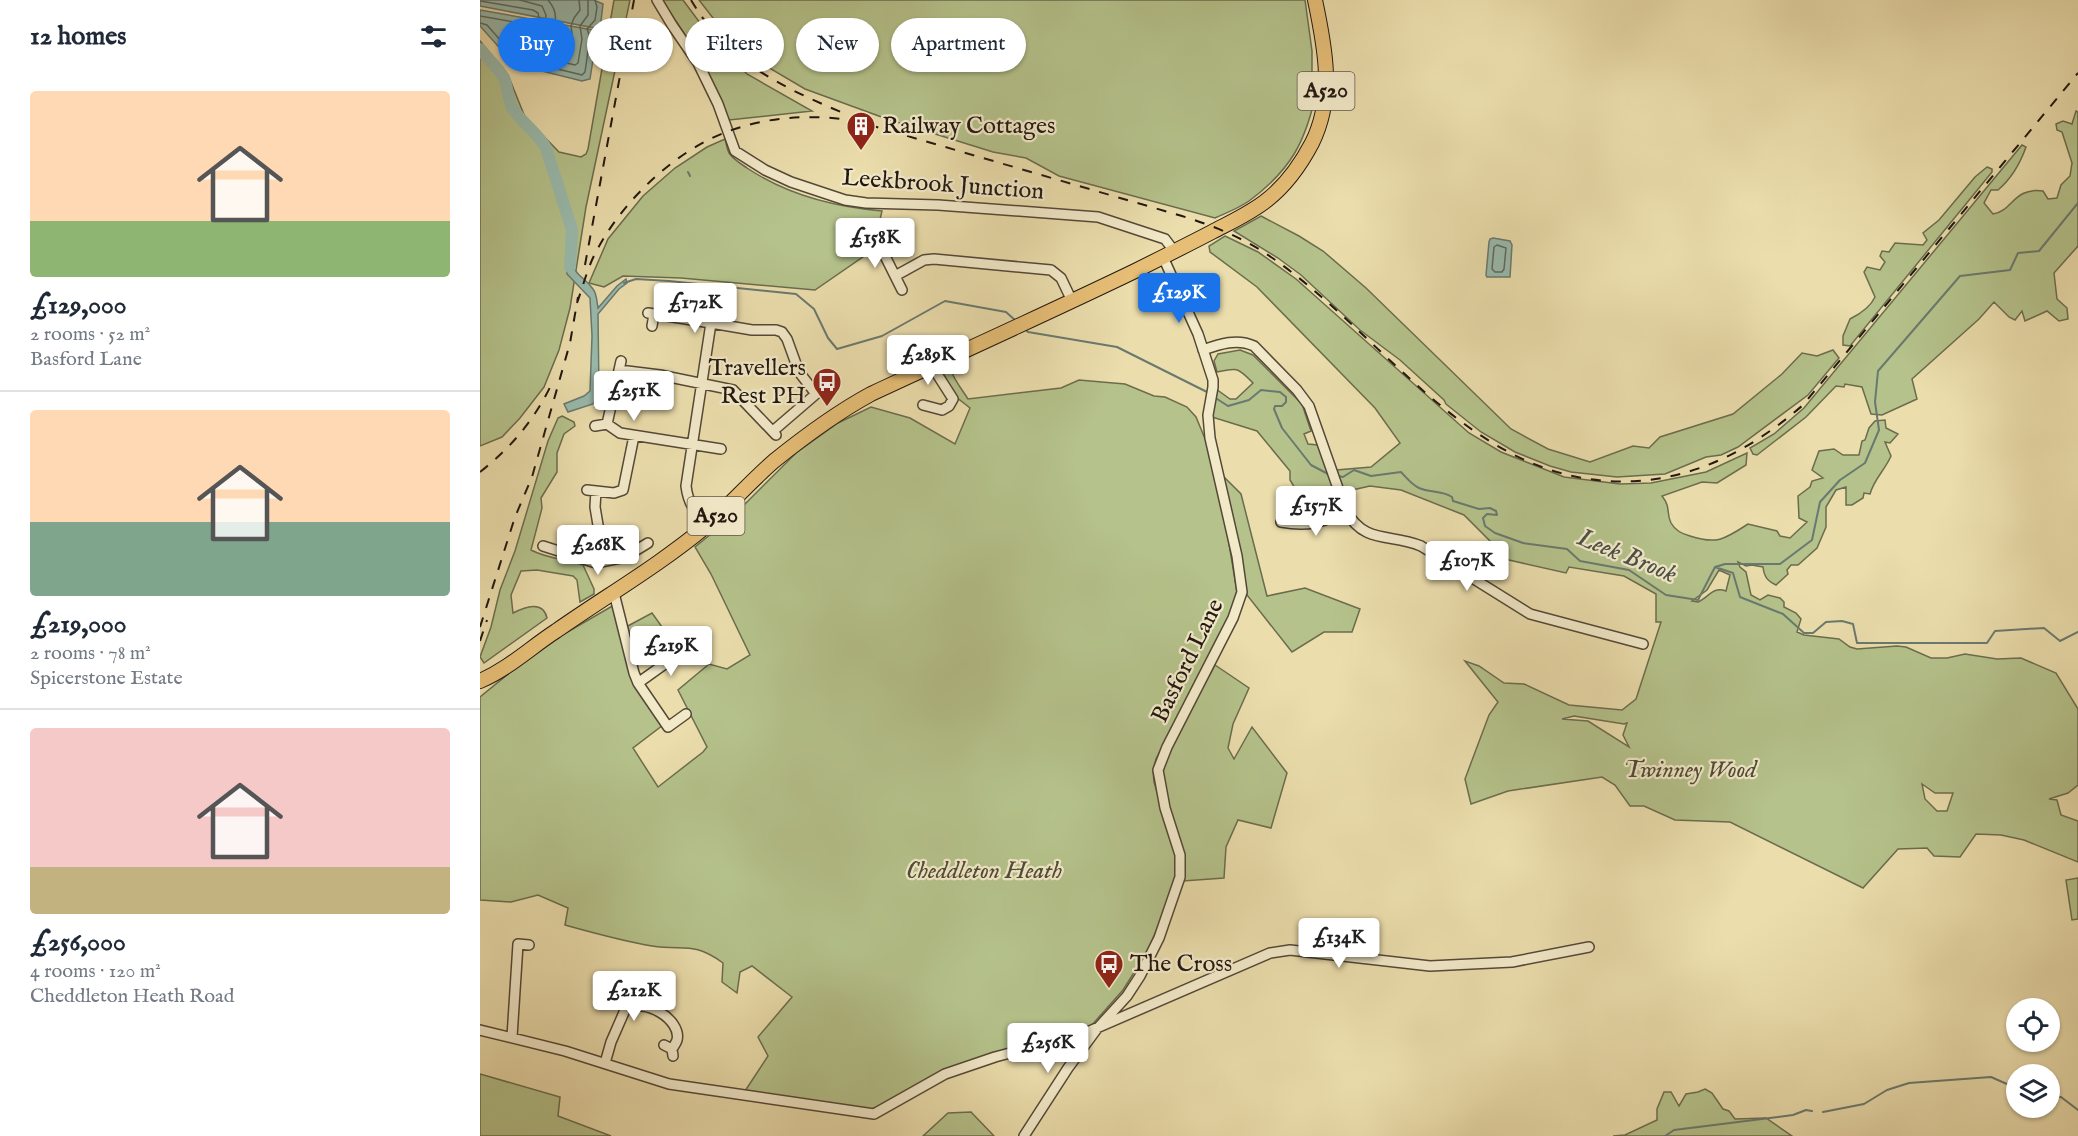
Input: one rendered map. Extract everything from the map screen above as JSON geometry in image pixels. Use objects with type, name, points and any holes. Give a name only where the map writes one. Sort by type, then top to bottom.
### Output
[{"type":"highway","name":"A520","points":[[480,681],[512,663],[555,631],[664,559],[707,525],[774,462],[816,428],[871,394],[1169,254],[1253,210],[1268,199],[1291,175],[1313,141],[1325,100],[1327,80],[1324,46],[1316,0]]},
{"type":"street","name":"Leekbrook Junction","points":[[657,0],[698,63],[722,114],[735,151],[791,183],[845,200],[866,203],[938,205],[1098,217],[1165,239],[1169,254]]},
{"type":"street","points":[[887,242],[885,256],[902,290]]},
{"type":"street","name":"Basford Lane","points":[[1024,1136],[1068,1068],[1096,1030],[1126,996],[1155,949],[1174,900],[1180,877],[1180,855],[1165,808],[1158,770],[1167,747],[1233,618],[1242,592],[1237,556],[1210,438],[1208,415],[1214,387],[1169,254]]},
{"type":"street","points":[[895,276],[919,263],[934,259],[1051,270],[1061,278],[1072,301]]},
{"type":"street","points":[[652,326],[651,314],[752,330],[782,332],[787,339],[799,372],[816,394]]},
{"type":"street","points":[[707,525],[693,510],[687,494],[692,445],[711,323]]},
{"type":"street","points":[[1203,350],[1217,345],[1240,342],[1254,346],[1304,398],[1332,467],[1336,486],[1346,512],[1363,532],[1409,541],[1421,546],[1530,614],[1643,644]]},
{"type":"street","points":[[607,424],[620,366],[733,390],[775,433],[816,394],[832,383]]},
{"type":"street","points":[[923,405],[942,410],[950,406],[952,399],[932,366]]},
{"type":"street","points":[[595,426],[607,424],[620,433],[721,449]]},
{"type":"street","points":[[604,561],[591,490],[614,493],[623,490],[634,436]]},
{"type":"street","points":[[1281,522],[1311,525],[1346,512]]},
{"type":"street","points":[[543,546],[592,562],[625,557],[648,543]]},
{"type":"street","points":[[614,593],[638,683],[668,727],[686,714]]},
{"type":"street","points":[[638,683],[687,648]]},
{"type":"street","points":[[512,1037],[518,944],[529,945]]},
{"type":"street","points":[[480,1030],[605,1063],[669,1084],[874,1113],[945,1074],[995,1057],[1029,1048],[1062,1043],[1270,953],[1280,951],[1323,953],[1430,966],[1512,962],[1589,947]]},
{"type":"street","points":[[605,1063],[610,1042],[625,1010],[638,1004],[650,1006],[675,1026],[677,1040],[670,1050]]},
{"type":"green space","points":[[614,0],[630,0],[626,18],[611,18]]},
{"type":"green space","points":[[662,0],[683,0],[696,18],[685,18],[685,35]]},
{"type":"green space","points":[[699,0],[1305,0],[1312,51],[1312,82],[1317,89],[1308,124],[1287,165],[1249,201],[1215,218],[1059,176],[1026,158],[993,152],[887,119],[805,89],[776,72],[784,72],[784,18],[713,18]]},
{"type":"green space","points":[[480,41],[498,63],[498,72],[506,72],[508,75],[525,117],[559,152],[581,157],[588,149],[601,72],[615,72],[586,207],[570,308],[559,350],[544,387],[520,418],[502,437],[480,446]]},
{"type":"green space","points":[[707,72],[745,72],[812,111],[729,120]]},
{"type":"green space","points":[[2076,111],[2078,112],[2078,246],[2054,273],[2057,299],[2067,308],[2068,319],[2059,321],[2047,311],[2025,321],[2022,311],[2015,320],[1994,302],[1979,319],[1912,379],[1917,399],[1882,415],[1871,414],[1862,387],[1845,384],[1844,387],[1836,386],[1806,417],[1757,455],[1753,454],[1750,448],[1774,434],[1804,408],[2022,145],[2026,147],[2015,171],[1998,190],[1991,190],[1984,203],[1993,214],[2005,209],[2025,192],[2043,191],[2048,199],[2057,198],[2061,185],[2070,176],[2072,163],[2062,132],[2057,130],[2056,124],[2063,121],[2072,124]]},
{"type":"green space","points":[[725,139],[729,153],[735,159],[778,185],[812,198],[882,211],[873,250],[815,290],[681,278],[623,276],[604,287],[589,283],[608,239],[643,196],[675,168],[707,147]]},
{"type":"green space","points":[[1987,167],[1992,169],[1992,172],[1850,346],[1843,345],[1843,336],[1850,319],[1868,307],[1875,297],[1864,272],[1867,267],[1880,270],[1885,262],[1880,256],[1882,251],[1889,252],[1895,243],[1923,245],[1927,240],[1923,233],[1939,220],[1975,177]]},
{"type":"green space","points":[[1261,216],[1323,251],[1366,288],[1511,429],[1548,449],[1590,462],[1633,446],[1649,448],[1660,437],[1733,414],[1782,374],[1802,353],[1817,356],[1833,350],[1839,358],[1808,395],[1738,447],[1721,455],[1706,457],[1665,474],[1617,477],[1571,472],[1515,452],[1481,432],[1446,404],[1400,360],[1360,330],[1301,275],[1234,231]]},
{"type":"green space","name":"Twinney Wood","points":[[1225,236],[1258,252],[1296,279],[1469,433],[1501,452],[1564,477],[1620,484],[1651,483],[1706,472],[1747,453],[1746,465],[1717,483],[1702,482],[1662,496],[1671,523],[1675,528],[1699,539],[1720,539],[1748,524],[1777,531],[1780,536],[1790,538],[1807,522],[1799,518],[1798,496],[1810,487],[1812,481],[1823,478],[1812,470],[1819,451],[1834,449],[1843,455],[1859,455],[1862,441],[1865,440],[1869,428],[1875,421],[1885,420],[1886,428],[1898,434],[1890,443],[1885,442],[1891,456],[1870,494],[1864,493],[1863,498],[1852,505],[1846,505],[1846,487],[1836,490],[1826,507],[1826,527],[1817,548],[1798,565],[1791,565],[1787,570],[1788,574],[1776,585],[1766,578],[1763,567],[1746,566],[1738,562],[1746,572],[1751,595],[1760,600],[1768,595],[1780,598],[1784,602],[1784,607],[1796,613],[1801,619],[1797,632],[1804,635],[1839,639],[1857,649],[1897,646],[1906,647],[1931,658],[1947,658],[1965,654],[1997,659],[2021,658],[2056,673],[2078,709],[2078,785],[2068,793],[2049,799],[2057,800],[2061,815],[2078,821],[2078,862],[2024,840],[2001,835],[1976,834],[1960,857],[1934,856],[1927,848],[1898,849],[1863,888],[1730,822],[1675,820],[1644,806],[1630,806],[1615,785],[1602,777],[1508,791],[1471,804],[1465,779],[1489,715],[1498,702],[1465,661],[1479,666],[1504,683],[1524,684],[1569,705],[1622,710],[1636,699],[1661,622],[1656,622],[1656,594],[1624,576],[1569,567],[1566,573],[1509,560],[1464,515],[1401,490],[1370,486],[1343,492],[1337,470],[1371,467],[1400,443],[1375,408],[1257,287],[1210,252],[1209,246]],"holes":[[[1719,570],[1730,575],[1726,591],[1718,590],[1698,602],[1692,601],[1707,590]],[[1574,716],[1627,723],[1623,735],[1629,747],[1588,721],[1562,719]],[[1922,784],[1935,793],[1953,793],[1947,811],[1937,811],[1925,799]]]},
{"type":"green space","points":[[1240,350],[1253,355],[1302,404],[1311,431],[1304,434],[1308,444],[1318,445],[1338,501],[1336,512],[1332,512],[1326,501],[1307,508],[1290,480],[1290,471],[1257,431],[1212,417],[1216,389],[1230,399],[1236,399],[1253,383],[1237,370],[1217,372],[1214,361],[1218,354]]},
{"type":"green space","name":"Cheddleton Heath","points":[[950,368],[968,399],[1061,388],[1079,380],[1125,384],[1187,407],[1196,417],[1208,446],[1222,502],[1237,592],[1229,621],[1156,759],[1153,770],[1154,782],[1176,855],[1176,875],[1169,901],[1147,952],[1123,990],[1091,1026],[1062,1040],[996,1053],[873,1110],[745,1091],[768,1056],[758,1037],[792,997],[752,966],[740,972],[737,993],[722,982],[723,963],[696,949],[641,944],[565,925],[568,908],[538,895],[511,902],[480,900],[480,697],[540,648],[614,605],[625,650],[663,725],[633,748],[658,787],[707,747],[678,690],[709,664],[727,669],[750,655],[711,574],[695,547],[732,517],[796,453],[838,423],[871,407],[910,418],[955,444],[970,408],[951,393],[939,371]]},
{"type":"green space","points":[[562,416],[574,422],[575,426],[564,434],[557,453],[557,472],[541,498],[542,508],[531,550],[583,565],[594,594],[580,602],[577,580],[573,576],[537,570],[521,571],[511,595],[513,613],[533,606],[542,609],[547,618],[484,663],[480,657],[491,627],[500,590],[515,551],[548,441],[558,418]]},
{"type":"green space","points":[[1222,475],[1241,494],[1267,596],[1305,588],[1360,609],[1352,632],[1324,632],[1292,652],[1247,595]]},
{"type":"green space","points":[[652,613],[670,638],[635,664],[626,627]]},
{"type":"green space","points":[[1215,665],[1249,688],[1233,724],[1228,748],[1234,759],[1252,727],[1287,773],[1271,828],[1238,820],[1226,847],[1224,878],[1183,881],[1162,782],[1168,755],[1182,723]]},
{"type":"green space","points":[[2078,878],[2078,919],[2072,920],[2066,880]]},
{"type":"green space","points":[[480,1074],[560,1097],[558,1116],[611,1136],[480,1136]]},
{"type":"green space","points":[[1705,1089],[1712,1093],[1723,1109],[1729,1111],[1735,1119],[1766,1118],[1792,1136],[1613,1136],[1625,1135],[1657,1120],[1657,1109],[1664,1092],[1671,1092],[1679,1106],[1686,1094]]},
{"type":"green space","points":[[971,1112],[994,1136],[923,1136],[948,1113]]},
{"type":"water","points":[[480,0],[594,0],[603,4],[601,18],[587,18],[587,27],[575,24],[575,18],[543,18],[480,6]]},
{"type":"water","points":[[480,10],[525,18],[498,18],[498,46],[480,26]]},
{"type":"water","points":[[575,27],[587,29],[587,72],[591,72],[590,79],[582,81],[546,72],[575,72]]},
{"type":"water","points":[[1493,238],[1510,241],[1512,245],[1510,277],[1487,277],[1486,275],[1489,242]]},
{"type":"water","points":[[567,250],[574,251],[574,266],[578,274],[594,291],[598,308],[617,286],[626,279],[627,283],[598,314],[599,393],[593,404],[568,412],[564,404],[590,391],[592,336],[590,298],[567,274]]},
{"type":"waterway","points":[[480,49],[504,78],[513,109],[546,148],[572,230],[570,267]]},
{"type":"waterway","points":[[688,172],[690,176]]},
{"type":"waterway","name":"Leek Brook","points":[[1338,476],[1343,477],[1354,470],[1371,476],[1401,472],[1419,488],[1444,493],[1452,497],[1453,501],[1479,509],[1490,508],[1496,511],[1497,515],[1487,514],[1483,518],[1485,526],[1495,533],[1523,543],[1567,549],[1580,561],[1629,570],[1666,595],[1698,600],[1715,567],[1725,564],[1780,564],[1812,540],[1820,502],[1840,480],[1865,463],[1879,430],[1875,402],[1878,371],[1960,276],[2010,270],[2018,253],[2039,251],[2078,203]]},
{"type":"waterway","name":"Leek Brook","points":[[624,283],[636,279],[669,281],[796,294],[814,309],[828,338],[837,349],[882,336],[945,301],[1006,312],[1016,321]]},
{"type":"waterway","name":"Leek Brook","points":[[1025,329],[1028,332],[1117,347],[1209,393]]},
{"type":"waterway","name":"Leek Brook","points":[[1214,397],[1228,406],[1249,400],[1261,390],[1280,392],[1286,397],[1286,402],[1282,406],[1275,406],[1274,409],[1282,428],[1311,465],[1330,475]]},
{"type":"waterway","points":[[1715,567],[1733,573],[1740,597],[1783,614],[1804,633],[1813,633],[1826,622],[1842,621],[1853,624],[1857,643],[1987,643],[1995,631],[2044,628],[2060,641],[2078,632]]},
{"type":"waterway","points":[[1823,1112],[1864,1104],[1887,1090],[1909,1083],[1991,1077],[2006,1084]]},
{"type":"waterway","points":[[2060,1097],[2078,1110]]},
{"type":"waterway","points":[[1665,1136],[1674,1130],[1793,1115],[1806,1110],[1812,1111]]},
{"type":"railway","points":[[585,265],[634,0]]},
{"type":"railway","points":[[691,0],[722,41],[759,71],[848,115]]},
{"type":"railway","points":[[577,303],[592,260],[616,220],[649,183],[687,152],[729,131],[776,119],[808,117],[856,121],[1182,216],[1225,232],[1265,253],[1309,286],[1435,401],[1479,434],[1527,461],[1579,477],[1637,481],[1661,478],[1705,466],[1726,457],[1766,434],[1803,405],[2078,73]]},
{"type":"railway","points":[[480,627],[515,517],[532,477],[570,343],[578,297]]},
{"type":"railway","points":[[480,472],[522,431],[539,407],[553,381]]},
{"type":"railway","points":[[480,641],[487,620]]},
{"type":"place","name":"Railway Cottages","points":[[861,152]]},
{"type":"place","name":"Travellers Rest PH","points":[[827,408]]},
{"type":"place","name":"The Cross","points":[[1109,990]]}]
